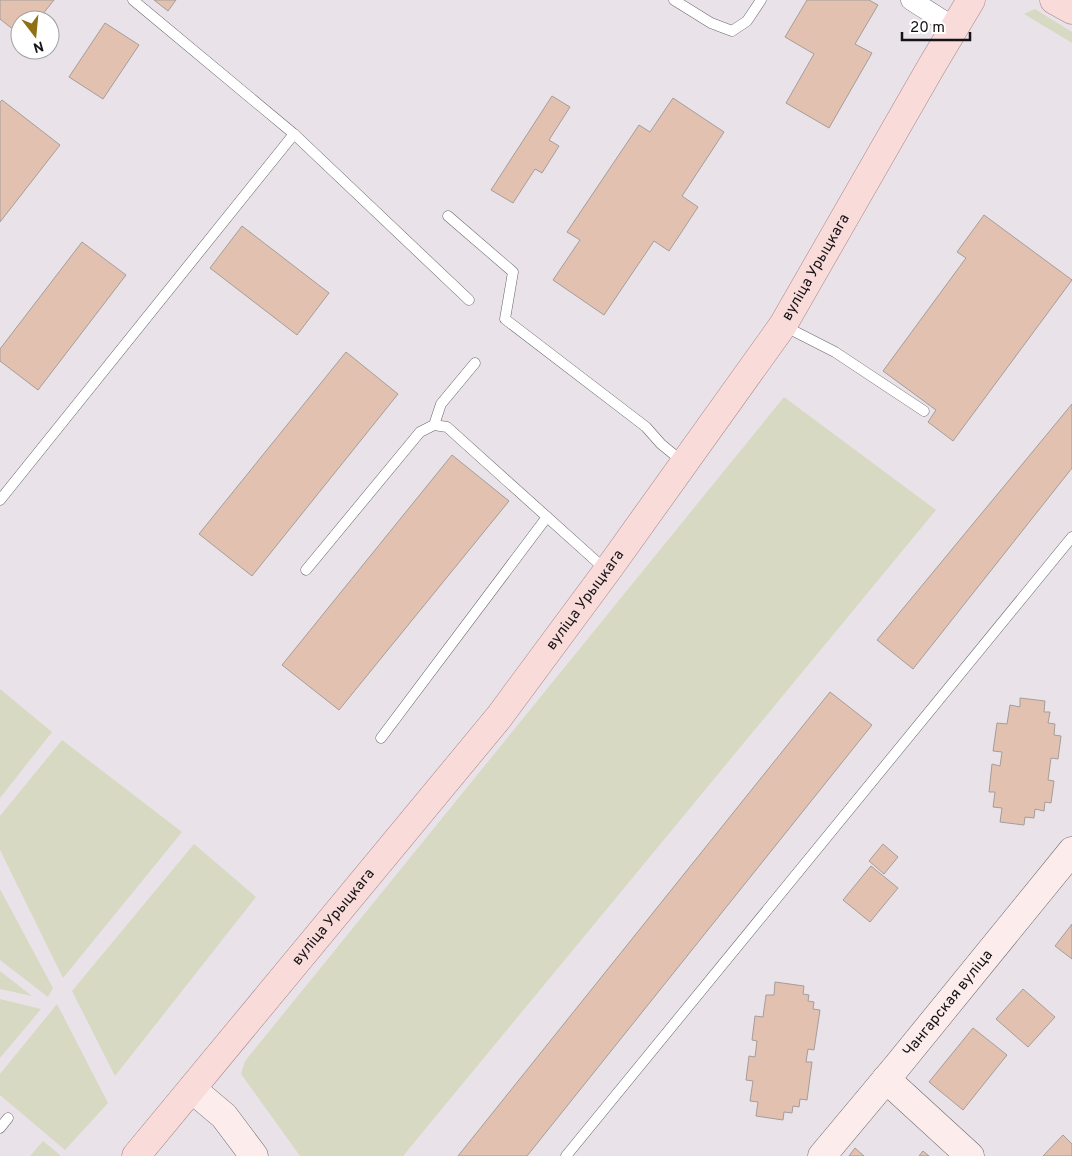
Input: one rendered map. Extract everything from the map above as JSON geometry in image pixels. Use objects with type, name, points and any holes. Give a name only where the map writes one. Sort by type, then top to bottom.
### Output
[{"type":"main road","name":"вуліца Урыцкага","points":[[136,1156],[499,717],[607,571],[784,325],[971,0]]},
{"type":"main road","points":[[1054,0],[1072,10]]},
{"type":"main road","name":"Чангарская вуліца","points":[[822,1156],[1072,851]]},
{"type":"main road","points":[[886,1080],[970,1156]]},
{"type":"main road","points":[[192,1088],[224,1116],[254,1156]]},
{"type":"street","points":[[910,0],[955,28]]},
{"type":"lane","points":[[133,0],[294,134],[469,300]]},
{"type":"lane","points":[[674,0],[711,23],[732,31],[747,21],[761,0]]},
{"type":"lane","points":[[0,500],[294,134]]},
{"type":"lane","points":[[448,216],[512,272],[505,320],[646,427],[661,444],[684,463]]},
{"type":"lane","points":[[784,325],[835,352],[924,411]]},
{"type":"lane","points":[[306,570],[420,432],[434,424],[442,404],[475,363]]},
{"type":"lane","points":[[434,424],[447,427],[607,571]]},
{"type":"lane","points":[[382,738],[548,517]]},
{"type":"lane","points":[[566,1156],[1072,537]]},
{"type":"lane","points":[[0,1128],[8,1118]]},
{"type":"green space","points":[[1035,9],[1072,32],[1072,43],[1024,14]]},
{"type":"green space","points":[[784,397],[936,510],[403,1156],[300,1156],[241,1074],[245,1061]]},
{"type":"green space","points":[[0,689],[52,732],[0,798]]},
{"type":"green space","points":[[62,740],[182,832],[63,978],[0,850],[0,816]]},
{"type":"green space","points":[[194,844],[256,897],[115,1076],[72,991]]},
{"type":"green space","points":[[0,889],[53,988],[48,997],[0,960]]},
{"type":"green space","points":[[0,971],[32,996],[0,989]]},
{"type":"green space","points":[[0,999],[41,1009],[0,1058]]},
{"type":"green space","points":[[57,1004],[108,1103],[65,1150],[0,1095],[0,1074]]},
{"type":"green space","points":[[43,1141],[60,1155],[60,1156],[30,1156]]},
{"type":"building","points":[[0,0],[54,0],[46,10],[10,10],[10,27],[0,19]]},
{"type":"building","points":[[154,0],[176,0],[168,11]]},
{"type":"building","points":[[807,0],[869,0],[878,5],[855,44],[872,53],[829,128],[786,103],[814,54],[785,37]]},
{"type":"building","points":[[105,23],[139,45],[103,99],[69,77]]},
{"type":"building","points":[[552,96],[570,107],[549,140],[559,146],[542,173],[535,169],[513,203],[491,190]]},
{"type":"building","points":[[673,98],[724,132],[682,196],[698,207],[669,251],[654,241],[604,315],[553,280],[580,240],[567,232],[639,125],[650,132]]},
{"type":"building","points":[[2,100],[60,145],[0,222],[0,102]]},
{"type":"building","points":[[984,215],[1072,280],[953,441],[928,422],[936,410],[883,371],[966,258],[957,252]]},
{"type":"building","points":[[242,226],[329,293],[297,335],[210,268]]},
{"type":"building","points":[[82,242],[126,275],[38,390],[0,361],[0,349]]},
{"type":"building","points":[[346,352],[398,394],[252,576],[199,534]]},
{"type":"building","points":[[1072,404],[1072,468],[913,669],[877,640]]},
{"type":"building","points":[[452,455],[509,501],[339,710],[282,665]]},
{"type":"building","points":[[830,692],[872,725],[527,1156],[458,1156]]},
{"type":"building","points":[[1020,698],[1045,701],[1044,712],[1050,712],[1048,723],[1055,724],[1054,735],[1061,736],[1058,759],[1051,758],[1048,780],[1054,781],[1051,803],[1045,802],[1044,811],[1035,809],[1034,818],[1025,817],[1024,825],[1000,822],[1002,808],[993,807],[995,792],[989,792],[992,764],[1000,766],[1002,752],[993,751],[997,723],[1007,724],[1010,705],[1020,707]]},
{"type":"building","points":[[883,844],[898,857],[884,874],[869,861]]},
{"type":"building","points":[[871,866],[898,888],[870,922],[843,900]]},
{"type":"building","points":[[1072,924],[1072,959],[1055,946]]},
{"type":"building","points":[[775,982],[804,986],[803,994],[809,995],[808,1001],[814,1002],[813,1009],[820,1010],[814,1050],[808,1049],[806,1062],[812,1062],[807,1100],[800,1099],[799,1107],[793,1106],[792,1113],[784,1112],[783,1120],[756,1116],[758,1102],[750,1101],[753,1081],[746,1080],[749,1056],[755,1057],[757,1041],[752,1040],[755,1016],[763,1017],[766,995],[774,995]]},
{"type":"building","points":[[1023,989],[1055,1017],[1028,1047],[996,1019]]},
{"type":"building","points":[[973,1028],[1007,1055],[963,1110],[929,1082]]},
{"type":"building","points":[[1063,1135],[1072,1144],[1072,1156],[1043,1156]]},
{"type":"building","points":[[855,1148],[864,1156],[849,1156]]},
{"type":"building","points":[[923,1151],[929,1156],[919,1156]]}]
